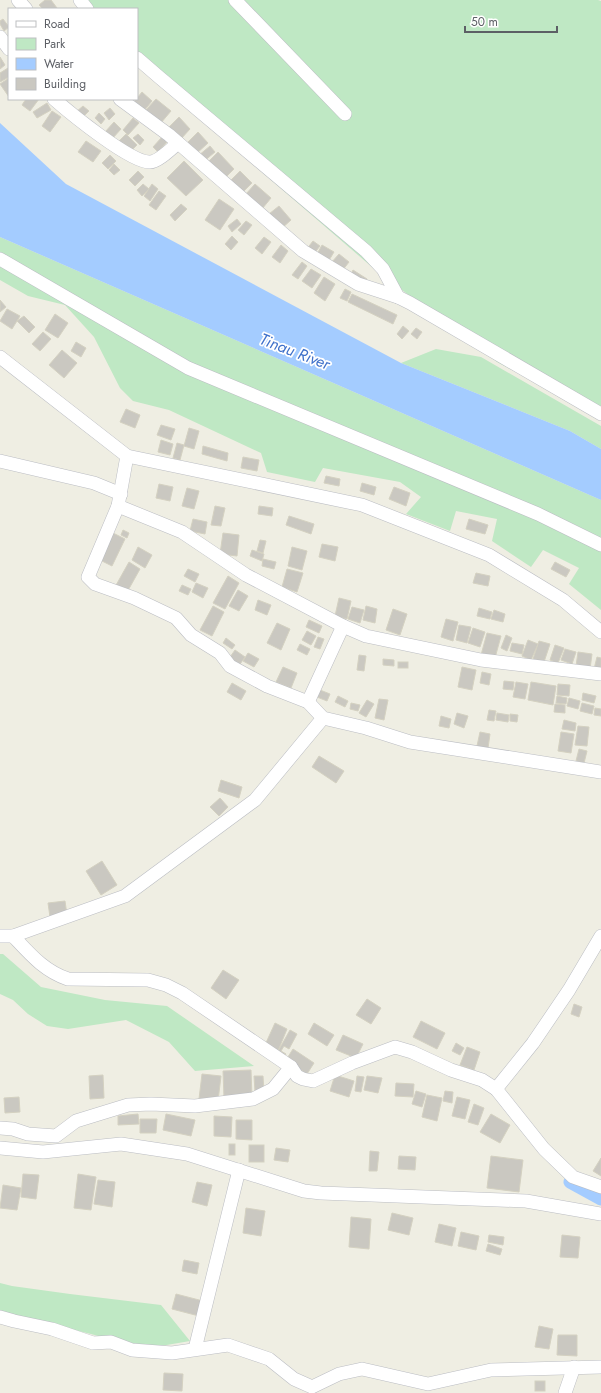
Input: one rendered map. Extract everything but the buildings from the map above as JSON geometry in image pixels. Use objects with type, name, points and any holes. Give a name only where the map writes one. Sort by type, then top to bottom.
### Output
[{"type":"street","points":[[18,0],[25,8]]},
{"type":"street","points":[[80,0],[86,8]]},
{"type":"street","points":[[234,0],[345,114]]},
{"type":"street","points":[[0,37],[8,48]]},
{"type":"street","points":[[138,59],[366,251],[383,269],[398,297]]},
{"type":"street","points":[[55,100],[78,119],[117,147],[144,162],[152,162],[178,143]]},
{"type":"street","points":[[121,100],[178,143],[303,251],[358,284],[398,297],[601,414]]},
{"type":"street","points":[[0,259],[188,368],[538,514],[601,545]]},
{"type":"street","points":[[0,358],[127,456],[362,505],[489,555],[563,600],[601,632]]},
{"type":"street","points":[[127,456],[119,500],[90,568],[88,577],[95,584],[134,598],[176,618],[191,635],[220,653],[230,666],[267,686],[308,702],[323,718],[366,728],[410,742],[601,772]]},
{"type":"street","points":[[0,462],[94,483],[119,500],[182,532],[246,575],[343,626],[366,636],[481,660],[601,674]]},
{"type":"street","points":[[308,702],[343,626]]},
{"type":"street","points":[[0,936],[13,936],[125,896],[255,800],[323,718]]},
{"type":"street","points":[[13,936],[41,965],[56,975],[68,979],[148,980],[166,985],[182,993],[291,1067],[297,1076],[303,1079],[313,1081],[352,1063],[395,1047],[412,1052],[451,1070],[482,1080],[496,1089],[544,1149],[573,1177],[601,1187]]},
{"type":"street","points":[[496,1089],[533,1043],[569,990],[601,936]]},
{"type":"street","points":[[0,1128],[14,1129],[28,1134],[56,1136],[76,1121],[128,1105],[151,1104],[195,1106],[252,1099],[273,1089],[291,1067]]},
{"type":"street","points":[[0,1148],[43,1152],[121,1144],[187,1154],[304,1191],[526,1201],[601,1214]]},
{"type":"street","points":[[195,1349],[238,1170]]},
{"type":"street","points":[[0,1317],[52,1329],[94,1343],[111,1342],[132,1350],[172,1353],[228,1345],[269,1359],[294,1379],[312,1387],[339,1374],[362,1369],[428,1384],[491,1370],[601,1367]]},
{"type":"street","points":[[565,1393],[574,1367]]},
{"type":"green space","points":[[77,0],[601,1],[601,417],[497,362],[373,268],[138,65],[138,8],[80,8]]},
{"type":"green space","points":[[0,237],[601,500],[601,610],[569,584],[579,568],[543,550],[531,567],[492,541],[497,519],[456,511],[450,531],[406,514],[421,497],[400,482],[323,468],[315,482],[267,472],[261,453],[169,410],[133,401],[120,388],[94,337],[65,305],[28,296],[0,280]]},
{"type":"green space","points":[[436,349],[481,357],[601,426],[601,449],[570,431],[401,363]]},
{"type":"green space","points":[[0,954],[3,954],[41,987],[105,1000],[167,1006],[254,1066],[195,1071],[169,1042],[126,1020],[68,1029],[47,1026],[28,1014],[13,1000],[0,994]]},
{"type":"green space","points":[[0,1283],[70,1294],[161,1305],[190,1341],[155,1347],[109,1339],[0,1312]]},
{"type":"water","name":"Tinau River","points":[[0,123],[66,184],[401,363],[570,431],[601,449],[601,500],[0,237]]},
{"type":"waterway","points":[[570,1182],[601,1199]]}]
